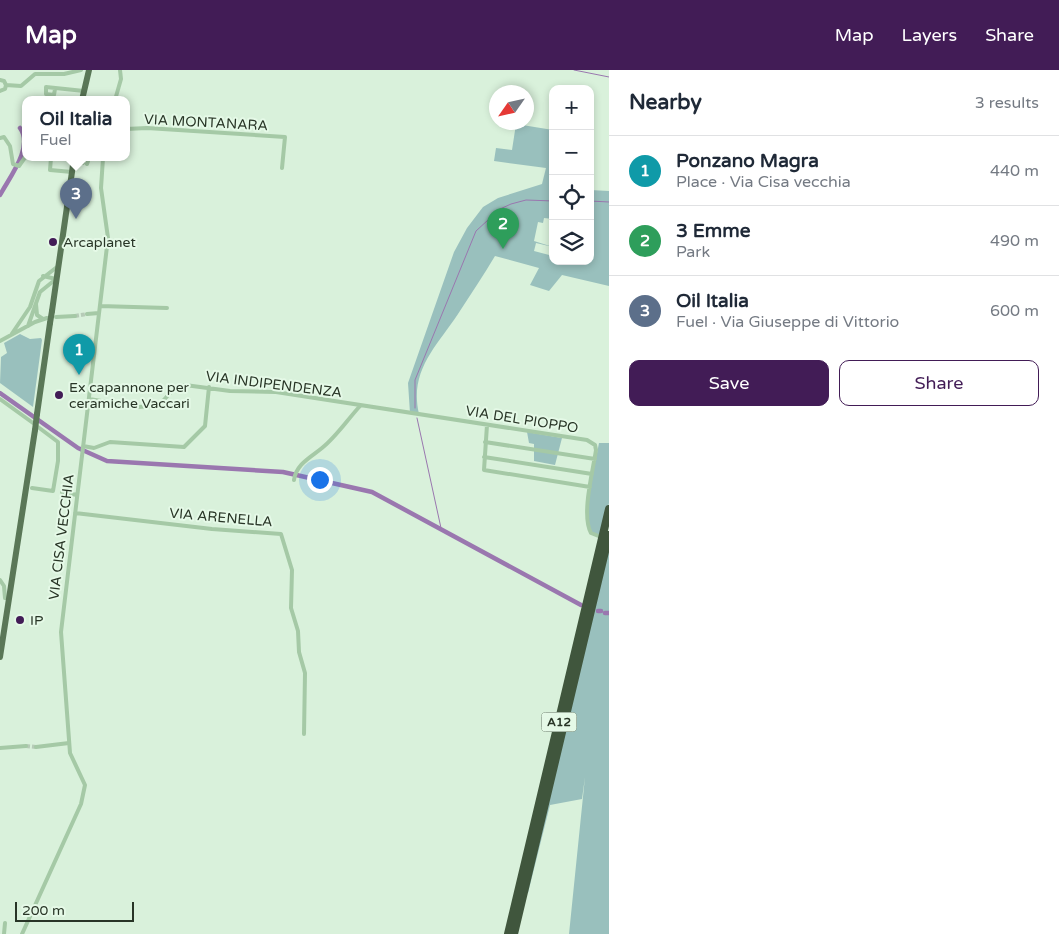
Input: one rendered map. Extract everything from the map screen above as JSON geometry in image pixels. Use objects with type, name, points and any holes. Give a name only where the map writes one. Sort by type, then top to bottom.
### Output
[{"type":"highway","name":"A12","points":[[508,934],[609,509]]},
{"type":"highway","name":"A12","points":[[514,934],[605,536]]},
{"type":"main road","points":[[83,96],[89,70]]},
{"type":"main road","points":[[0,657],[35,427],[46,320],[54,314],[54,293],[72,172],[81,161]]},
{"type":"street","points":[[0,91],[5,89],[6,86],[21,86],[35,74],[64,74],[80,70]]},
{"type":"street","points":[[115,96],[121,79],[120,70]]},
{"type":"street","points":[[0,80],[4,81],[6,86]]},
{"type":"street","points":[[55,88],[84,91]]},
{"type":"street","name":"VIA MONTANARA","points":[[130,129],[147,128],[284,137],[282,168]]},
{"type":"street","points":[[0,138],[4,137],[7,140],[15,166],[22,160]]},
{"type":"street","points":[[52,161],[50,170],[72,172]]},
{"type":"street","name":"VIA CISA VECCHIA","points":[[22,934],[84,795],[85,785],[72,757],[69,743],[61,632],[108,238],[101,188],[103,161]]},
{"type":"street","points":[[11,335],[30,307],[39,281],[58,266]]},
{"type":"street","points":[[43,276],[56,280]]},
{"type":"street","points":[[28,326],[40,292],[56,280]]},
{"type":"street","points":[[46,287],[54,293]]},
{"type":"street","points":[[36,303],[37,315],[46,320]]},
{"type":"street","points":[[100,306],[168,308]]},
{"type":"street","points":[[87,314],[99,313]]},
{"type":"street","points":[[54,314],[75,316]]},
{"type":"street","points":[[22,318],[28,326]]},
{"type":"street","points":[[0,341],[28,326],[46,320]]},
{"type":"street","name":"VIA INDIPENDENZA","points":[[89,400],[146,407],[161,402],[172,391],[185,385],[230,391],[276,392],[374,408]]},
{"type":"street","points":[[83,448],[94,448],[110,442],[184,446],[205,426],[209,387]]},
{"type":"street","points":[[0,400],[58,442],[58,461],[53,491],[32,488]]},
{"type":"street","points":[[295,477],[309,457],[322,448],[360,406]]},
{"type":"street","name":"VIA DEL PIOPPO","points":[[374,408],[588,440],[596,448],[595,459]]},
{"type":"street","points":[[487,425],[484,470],[590,487]]},
{"type":"street","points":[[486,442],[595,459],[590,487],[588,525],[591,533],[605,536]]},
{"type":"street","points":[[484,457],[592,474]]},
{"type":"street","points":[[62,492],[77,495]]},
{"type":"street","name":"VIA ARENELLA","points":[[75,513],[212,529],[281,534],[292,570],[291,608],[298,631],[299,652],[305,672],[304,734]]},
{"type":"street","points":[[0,580],[4,586],[5,598],[9,598]]},
{"type":"street","points":[[36,747],[69,743]]},
{"type":"street","points":[[0,748],[26,746]]},
{"type":"street","points":[[4,934],[5,922]]},
{"type":"shaded area","points":[[534,127],[549,129],[549,219],[544,218],[543,223],[538,222],[534,241],[549,246],[536,243],[534,251],[549,255],[549,265],[594,265],[594,190],[609,191],[609,286],[562,275],[549,291],[530,285],[539,268],[495,256],[426,360],[418,385],[419,414],[410,413],[408,383],[454,252],[467,228],[483,207],[498,198],[542,184],[546,168],[494,161],[496,148],[512,150],[515,130],[534,130]]},
{"type":"shaded area","points":[[20,334],[30,339],[41,338],[42,340],[33,407],[0,383],[1,357],[7,353],[4,343]]},
{"type":"shaded area","points":[[527,432],[562,438],[555,465],[534,461],[534,444],[529,443]]},
{"type":"shaded area","points":[[599,443],[609,443],[609,503],[601,537],[595,535],[589,529],[588,498]]},
{"type":"shaded area","points":[[609,541],[609,934],[569,934],[585,777],[582,799],[550,805],[528,893],[525,892]]},
{"type":"waterway","points":[[574,70],[609,77]]},
{"type":"waterway","points":[[20,128],[22,132]]},
{"type":"waterway","points":[[0,195],[19,162],[22,153]]},
{"type":"waterway","points":[[415,408],[415,380],[476,231],[500,209],[511,204],[526,200],[549,201]]},
{"type":"waterway","points":[[594,201],[609,202]]},
{"type":"waterway","points":[[0,393],[78,448],[107,461],[283,472],[372,492],[581,605]]},
{"type":"waterway","points":[[417,418],[441,528]]},
{"type":"tunnel","points":[[75,316],[87,314]]},
{"type":"tunnel","points":[[26,746],[36,747]]},
{"type":"place","name":"Oil Italia","points":[[76,219]]},
{"type":"place","name":"Arcaplanet","points":[[53,242]]},
{"type":"place","name":"3 Emme","points":[[503,249]]},
{"type":"place","name":"Ponzano Magra","points":[[79,375]]},
{"type":"place","name":"Ex capannone per ceramiche Vaccari","points":[[59,395]]},
{"type":"place","name":"IP","points":[[20,620]]}]
